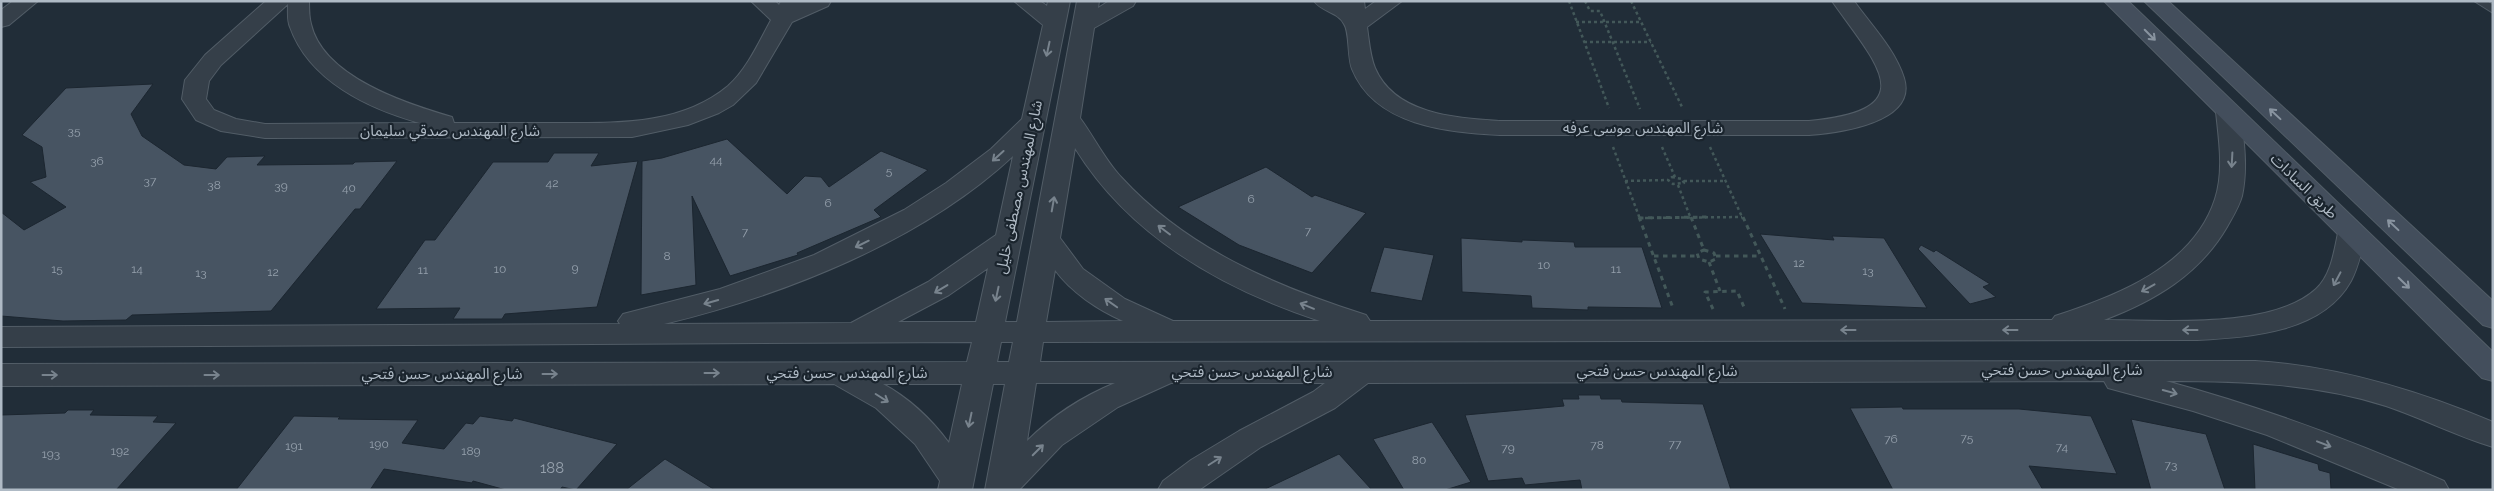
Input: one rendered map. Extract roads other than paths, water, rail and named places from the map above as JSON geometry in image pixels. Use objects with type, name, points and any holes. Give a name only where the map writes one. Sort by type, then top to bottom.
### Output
[{"type":"main road","name":"طريق السادات","points":[[2115,1],[2493,370]]},
{"type":"main road","points":[[2155,1],[2493,318]]},
{"type":"street","points":[[1,20],[27,1]]},
{"type":"street","name":"شارع المهندس صدقي سليمان","points":[[279,1],[213,60],[197,80],[194,99],[205,115],[230,126],[265,131],[632,130],[668,123],[702,112],[729,96],[747,79],[787,10]]},
{"type":"street","points":[[298,1],[297,12],[307,42],[330,70],[367,95],[418,116],[481,131]]},
{"type":"street","points":[[762,1],[787,10],[820,1]]},
{"type":"street","points":[[1025,1],[1038,9],[1056,13]]},
{"type":"street","points":[[1003,487],[1086,13],[1125,1]]},
{"type":"street","points":[[1325,1],[1344,11],[1355,12],[1391,1]]},
{"type":"street","name":"شارع المهندس موسى عرفه","points":[[1355,12],[1364,69],[1375,89],[1397,105],[1427,118],[1463,126],[1696,128],[1839,126],[1863,119],[1881,109],[1891,96],[1894,82],[1887,66],[1843,1]]},
{"type":"street","name":"شارع المهندس مصطفى خليل","points":[[956,485],[1056,13]]},
{"type":"street","points":[[2043,330],[2115,306],[2172,275],[2210,238],[2229,197],[2232,154],[2228,112]]},
{"type":"street","points":[[1068,119],[1110,181],[1145,216],[1190,250],[1247,282],[1312,309],[1387,330]]},
{"type":"street","points":[[577,333],[664,315],[748,291],[824,262],[892,229],[950,194],[997,158],[1033,122]]},
{"type":"street","points":[[1,336],[1387,330],[2197,330],[2245,327],[2286,318],[2317,303],[2337,283],[2352,233]]},
{"type":"street","points":[[850,332],[898,312],[940,289],[977,265],[1008,239]]},
{"type":"street","points":[[1047,239],[1073,274],[1114,306],[1170,331]]},
{"type":"street","points":[[2071,369],[2169,392],[2271,423],[2379,465],[2432,490]]},
{"type":"street","name":"شارع المهندس حسن فتحي","points":[[1,375],[2231,370],[2296,375],[2367,389],[2443,412],[2493,435]]},
{"type":"street","points":[[1003,487],[1051,437],[1108,399],[1169,372]]},
{"type":"street","points":[[1176,490],[1202,469],[1250,439],[1324,400],[1360,372]]},
{"type":"street","points":[[840,373],[886,400],[926,436],[956,485]]},
{"type":"lane","points":[[2480,1],[2493,10]]}]
